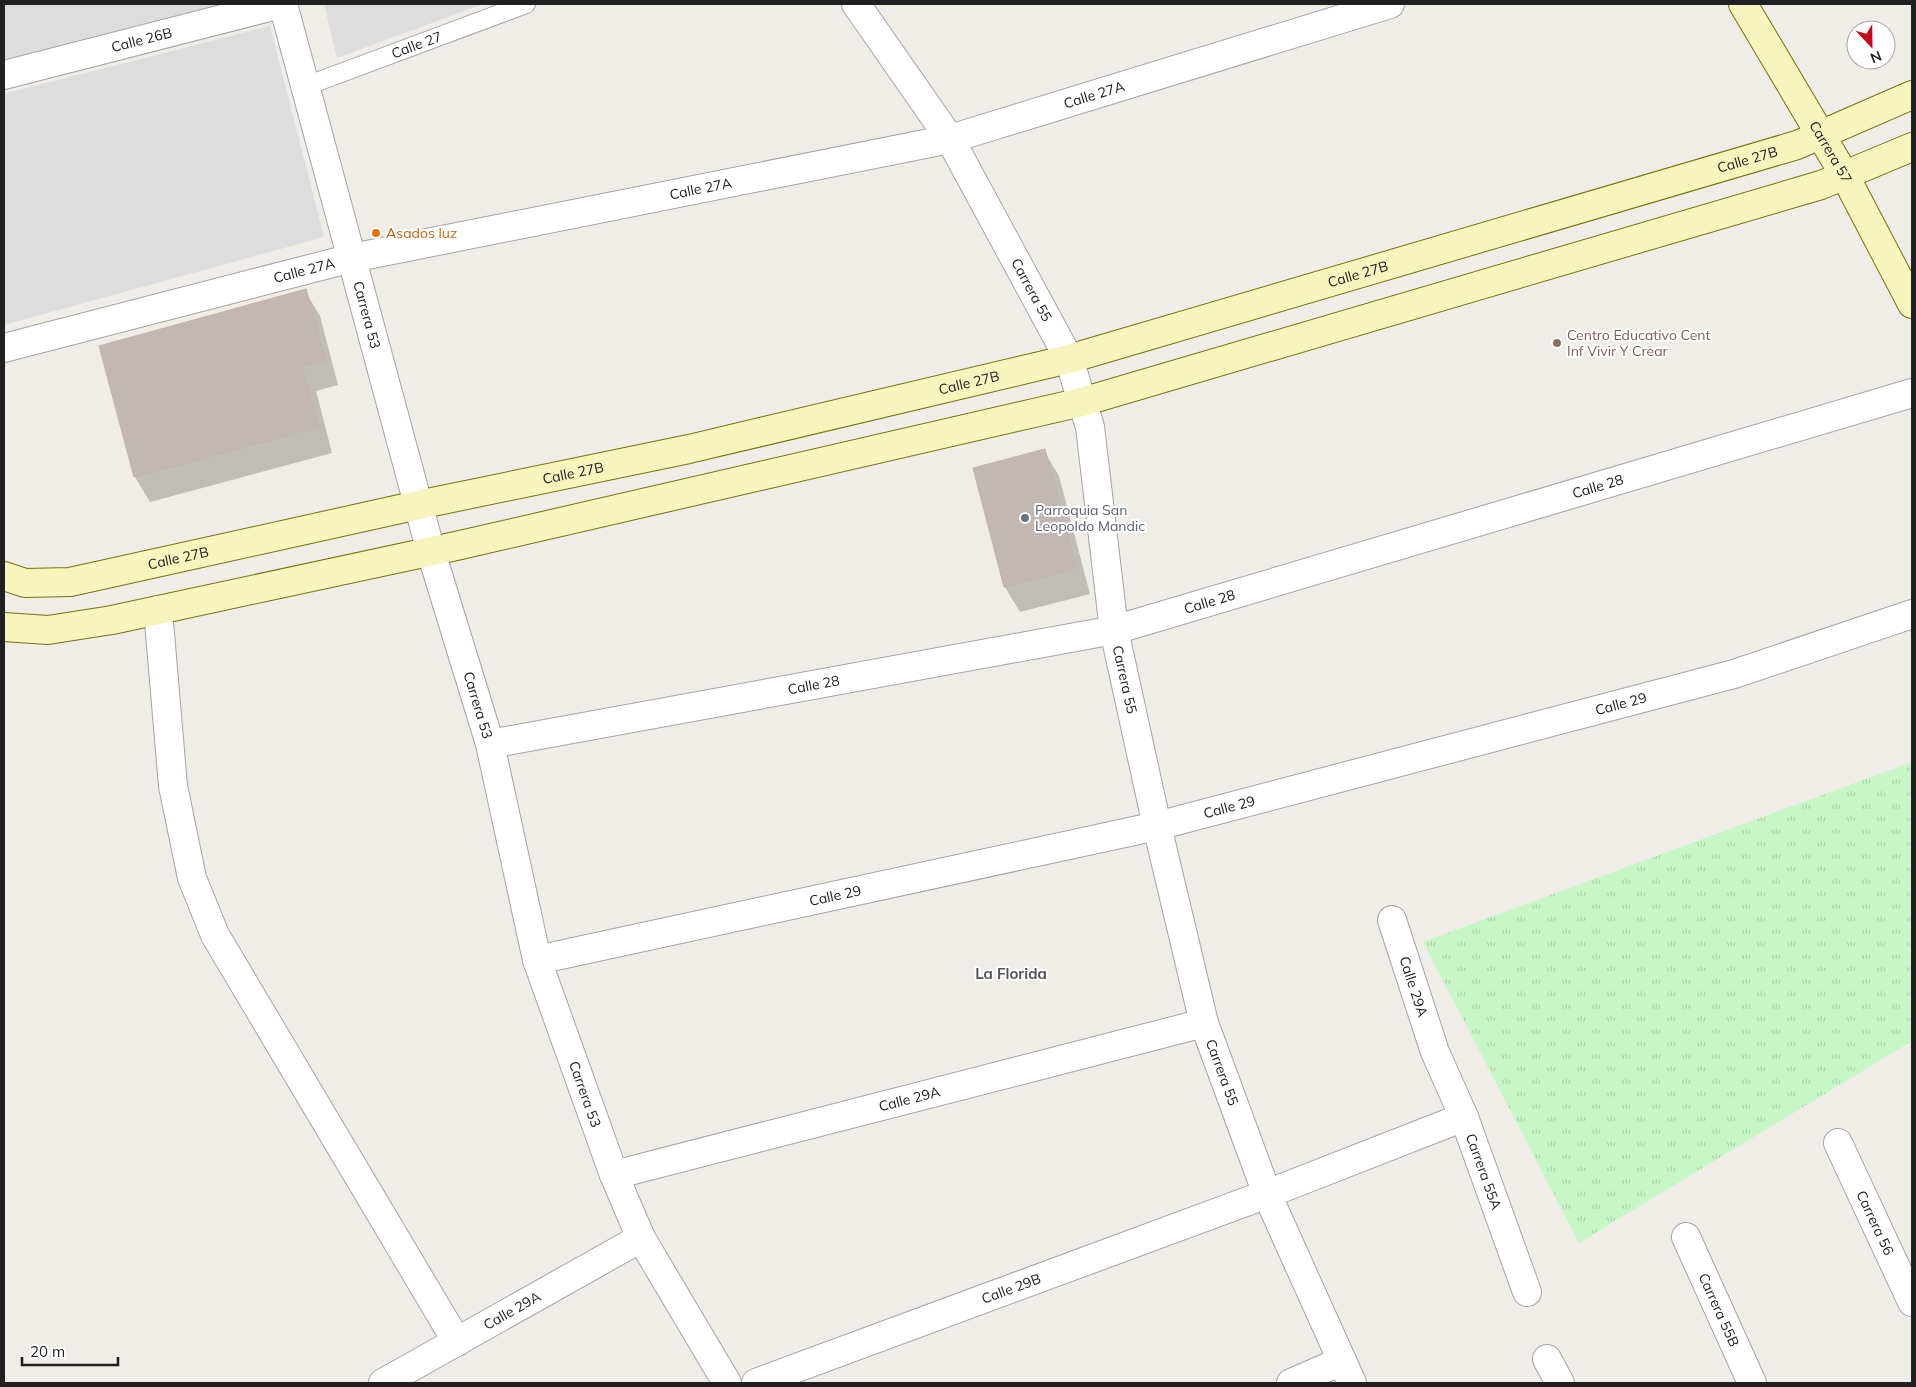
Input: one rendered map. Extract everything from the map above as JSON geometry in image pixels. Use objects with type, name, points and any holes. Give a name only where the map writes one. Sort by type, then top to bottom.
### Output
[{"type":"main road","name":"Carrera 57","points":[[1743,4],[1845,176],[1912,304]]},
{"type":"main road","name":"Calle 27B","points":[[4,576],[25,583],[70,582],[418,505],[689,449],[1069,359],[1787,148],[1912,95]]},
{"type":"main road","points":[[4,627],[48,630],[112,620],[431,552],[1082,402],[1845,176],[1912,147]]},
{"type":"street","name":"Calle 26B","points":[[4,75],[282,4]]},
{"type":"street","name":"Carrera 53","points":[[282,4],[306,86],[431,552],[490,744],[537,960],[614,1175],[641,1238],[727,1383]]},
{"type":"street","name":"Carrera 55","points":[[856,4],[950,139],[1069,359],[1090,427],[1114,630],[1157,826],[1204,1023],[1268,1194],[1348,1372]]},
{"type":"street","name":"Calle 27A","points":[[4,348],[352,258],[950,139],[1390,4]]},
{"type":"street","name":"Calle 28","points":[[490,744],[1114,630],[1912,393]]},
{"type":"street","points":[[158,610],[173,786],[192,878],[215,935],[457,1342]]},
{"type":"street","name":"Calle 29","points":[[537,960],[1157,826],[1734,674],[1912,614]]},
{"type":"street","name":"Calle 29A","points":[[1392,920],[1434,1052]]},
{"type":"street","name":"Calle 29A","points":[[614,1175],[1204,1023]]},
{"type":"street","name":"Carrera 55A","points":[[1434,1052],[1464,1117],[1527,1292]]},
{"type":"street","name":"Calle 29B","points":[[756,1383],[1268,1194],[1464,1117]]},
{"type":"street","name":"Carrera 56","points":[[1838,1143],[1912,1302]]},
{"type":"street","name":"Carrera 55B","points":[[1686,1237],[1752,1383]]},
{"type":"street","name":"Calle 29A","points":[[383,1383],[641,1238]]},
{"type":"street","points":[[1547,1359],[1560,1383]]},
{"type":"street","points":[[1291,1383],[1348,1372]]},
{"type":"lane","name":"Calle 27","points":[[306,86],[526,4]]},
{"type":"shaded area","points":[[4,4],[227,4],[4,63]]},
{"type":"shaded area","points":[[324,4],[483,4],[337,58]]},
{"type":"shaded area","points":[[270,26],[324,237],[4,325],[4,94]]},
{"type":"green space","points":[[1912,762],[1912,1041],[1579,1243],[1423,942]]},
{"type":"building","points":[[306,289],[325,360],[302,366],[318,427],[134,477],[99,346]]},
{"type":"building","name":"Parroquia San Leopoldo Mandic","points":[[1045,449],[1076,568],[1004,587],[973,468]]},
{"type":"place","name":"Asados luz","points":[[376,233]]},
{"type":"place","name":"Centro Educativo Cent Inf Vivir Y Crear","points":[[1557,343]]},
{"type":"place","name":"Parroquia San Leopoldo Mandic","points":[[1025,518]]},
{"type":"district","name":"La Florida","points":[[1011,973]]}]
